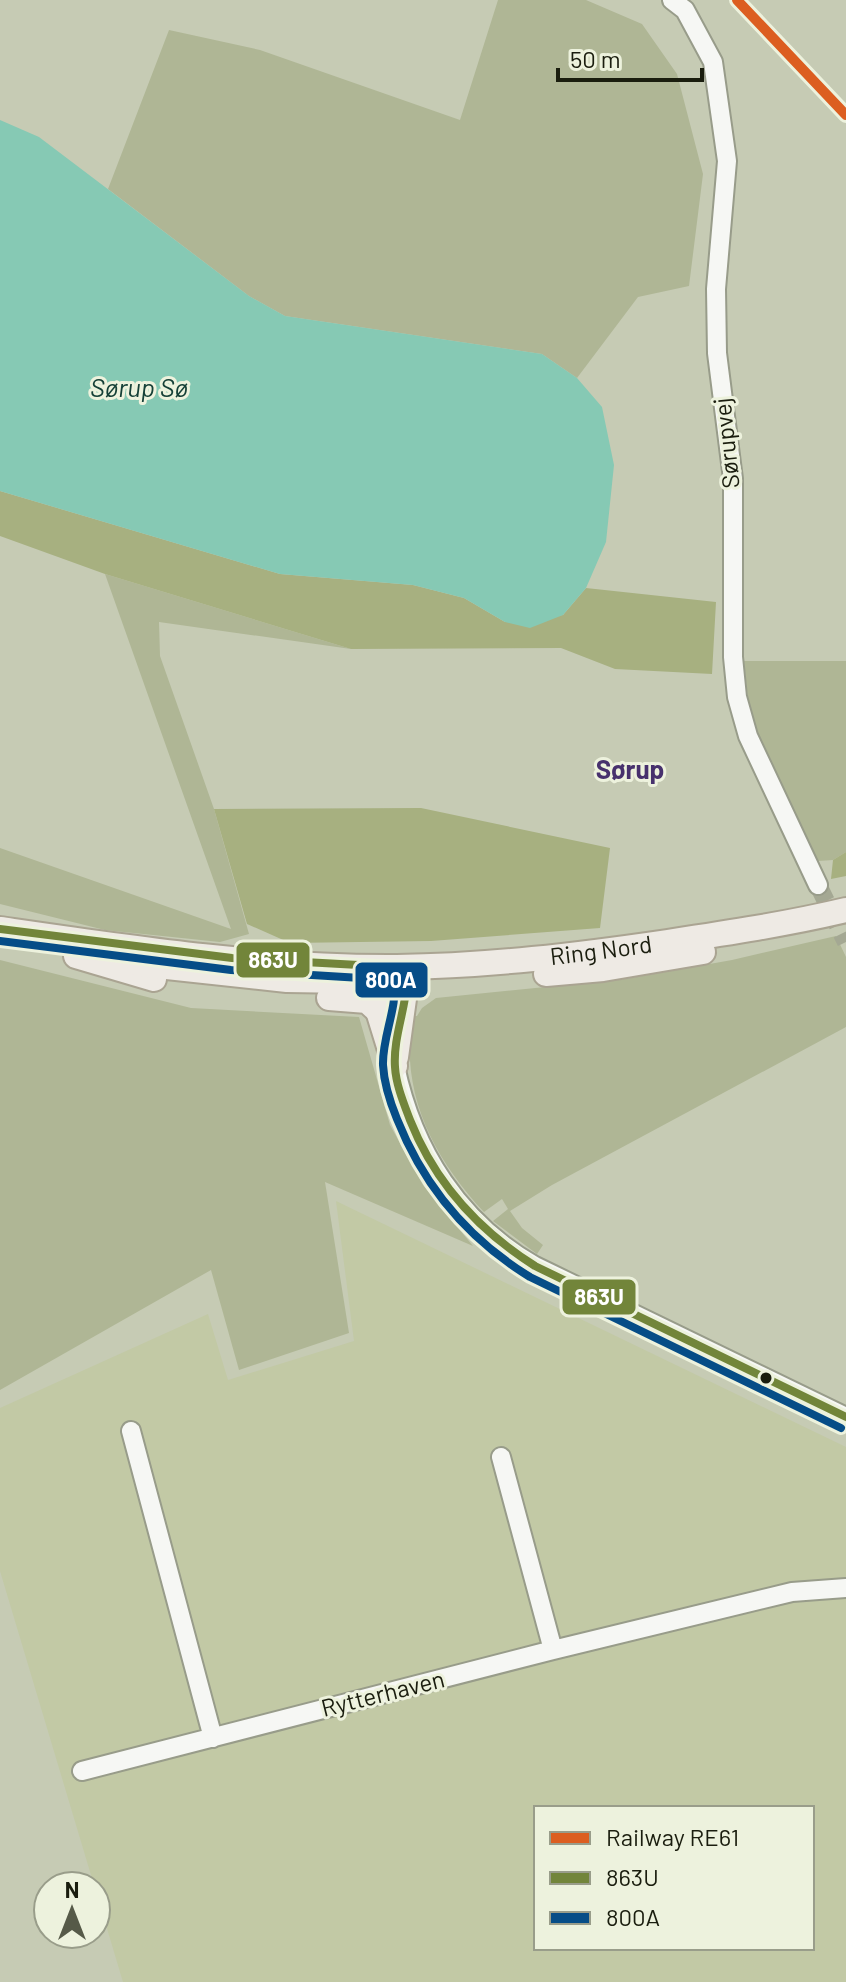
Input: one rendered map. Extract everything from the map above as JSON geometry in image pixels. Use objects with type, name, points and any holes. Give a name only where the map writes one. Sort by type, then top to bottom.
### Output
[{"type":"main road","name":"Ring Nord","points":[[394,978],[481,964],[567,956],[804,920],[846,910]]},
{"type":"main road","points":[[0,929],[394,978]]},
{"type":"main road","points":[[0,935],[178,985],[240,993],[361,1000],[373,1004],[378,1011],[395,1066]]},
{"type":"main road","points":[[76,956],[239,977],[394,978]]},
{"type":"main road","points":[[378,1011],[394,978]]},
{"type":"main road","points":[[394,978],[395,1066]]},
{"type":"street","name":"Sørupvej","points":[[672,0],[685,10],[713,62],[727,161],[716,289],[717,340],[733,479],[733,657],[737,697],[748,736],[818,885]]},
{"type":"street","points":[[395,1066],[414,1130],[436,1173],[462,1208],[508,1249],[535,1266],[846,1417]]},
{"type":"street","points":[[131,1431],[213,1738]]},
{"type":"street","points":[[501,1457],[553,1650]]},
{"type":"street","name":"Rytterhaven","points":[[82,1771],[792,1592],[846,1588]]},
{"type":"shaded area","points":[[498,0],[586,0],[642,24],[677,74],[703,174],[689,286],[638,297],[577,378],[542,354],[285,316],[249,296],[108,189],[169,30],[260,50],[460,120]]},
{"type":"shaded area","points":[[0,491],[280,574],[413,585],[464,598],[505,622],[563,615],[586,588],[716,602],[712,674],[615,669],[561,648],[351,649],[105,574],[0,536]]},
{"type":"shaded area","points":[[105,574],[351,649],[159,622],[160,656],[214,809],[249,934],[220,942],[105,930],[0,904],[0,848],[231,929]]},
{"type":"shaded area","points":[[744,661],[846,661],[846,852],[833,860],[818,861],[750,719]]},
{"type":"shaded area","points":[[421,808],[610,848],[600,928],[431,941],[290,943],[247,924],[214,809]]},
{"type":"shaded area","points":[[846,852],[846,876],[831,879],[833,860]]},
{"type":"shaded area","points":[[836,936],[846,957],[846,1027],[552,1185],[510,1211],[522,1228],[543,1245],[537,1254],[493,1221],[508,1209],[502,1199],[484,1212],[466,1191],[424,1122],[411,1071],[412,1016],[417,1016],[436,998],[625,979],[732,960]]},
{"type":"shaded area","points":[[0,960],[191,1008],[359,1017],[390,1125],[423,1185],[473,1246],[325,1182],[349,1333],[239,1370],[211,1270],[0,1390]]},
{"type":"shaded area","points":[[336,1201],[846,1447],[846,1982],[123,1982],[112,1945],[112,1870],[89,1870],[0,1571],[0,1408],[208,1314],[228,1380],[354,1341]]},
{"type":"water","name":"Sørup Sø","points":[[0,120],[39,137],[249,296],[285,316],[542,354],[577,378],[602,407],[614,465],[606,542],[586,588],[563,615],[530,628],[505,622],[464,598],[413,585],[280,574],[0,491]]},
{"type":"tunnel","points":[[818,885],[846,942]]},
{"type":"rail line","name":"RE61","points":[[737,0],[846,115]]},
{"type":"transit line","name":"863U","points":[[0,929],[232,958],[398,968],[405,975],[407,983],[395,1056],[401,1094],[420,1143],[432,1164],[477,1221],[535,1266],[846,1417]]},
{"type":"transit line","name":"800A","points":[[0,941],[231,970],[394,980],[394,1001],[383,1054],[386,1086],[397,1119],[420,1167],[468,1228],[530,1277],[841,1428]]},
{"type":"district","name":"Sørup","points":[[630,770]]}]
